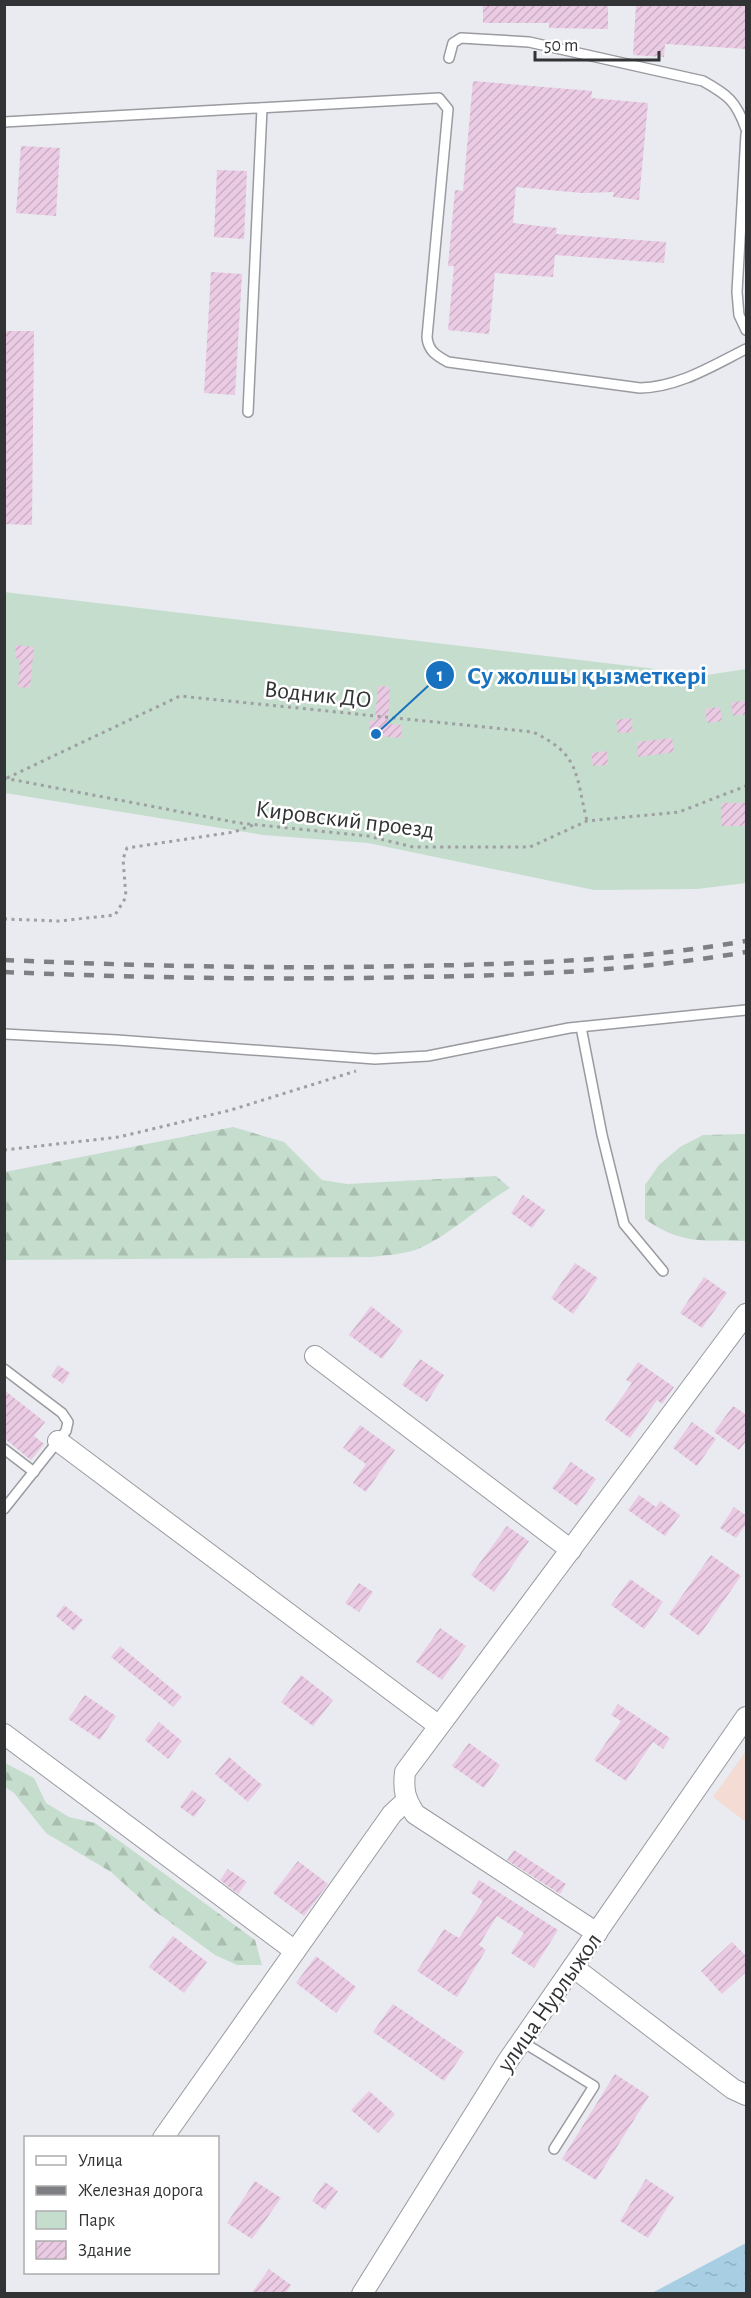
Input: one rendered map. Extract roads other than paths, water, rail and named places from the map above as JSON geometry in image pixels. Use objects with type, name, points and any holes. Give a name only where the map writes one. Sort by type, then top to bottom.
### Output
[{"type":"street","points":[[597,1933],[416,1814],[406,1802],[403,1787],[405,1772],[747,1314]]},
{"type":"street","points":[[315,1356],[571,1550]]},
{"type":"street","points":[[58,1441],[439,1726]]},
{"type":"street","name":"улица Нурлыжол","points":[[362,2294],[521,2041],[747,1717]]},
{"type":"street","points":[[4,1734],[295,1951]]},
{"type":"street","points":[[164,2136],[392,1814],[406,1802]]},
{"type":"street","points":[[573,1967],[733,2089],[747,2095]]},
{"type":"lane","points":[[449,58],[453,43],[461,38],[529,42],[703,81],[727,94],[739,110],[747,129]]},
{"type":"lane","points":[[4,122],[439,98],[446,103],[448,109],[426,338],[427,346],[435,355],[448,362],[640,388],[662,388],[747,349]]},
{"type":"lane","points":[[248,412],[262,108]]},
{"type":"lane","points":[[747,134],[737,292],[739,315],[747,330]]},
{"type":"lane","points":[[4,1034],[375,1059],[428,1056],[580,1027],[747,1010]]},
{"type":"lane","points":[[580,1027],[602,1135],[624,1224],[663,1271]]},
{"type":"lane","points":[[4,1369],[66,1417],[68,1427],[4,1509]]},
{"type":"lane","points":[[4,1449],[34,1472]]},
{"type":"lane","points":[[521,2041],[594,2086],[554,2149]]},
{"type":"water","points":[[746,2243],[746,2293],[652,2293]]},
{"type":"railway","points":[[4,960],[259,967],[454,965],[622,957],[746,941]]},
{"type":"railway","points":[[4,972],[210,978],[459,976],[623,968],[746,952]]},
{"type":"place","name":"Су жолшы қызметкері","points":[[376,734]]}]
